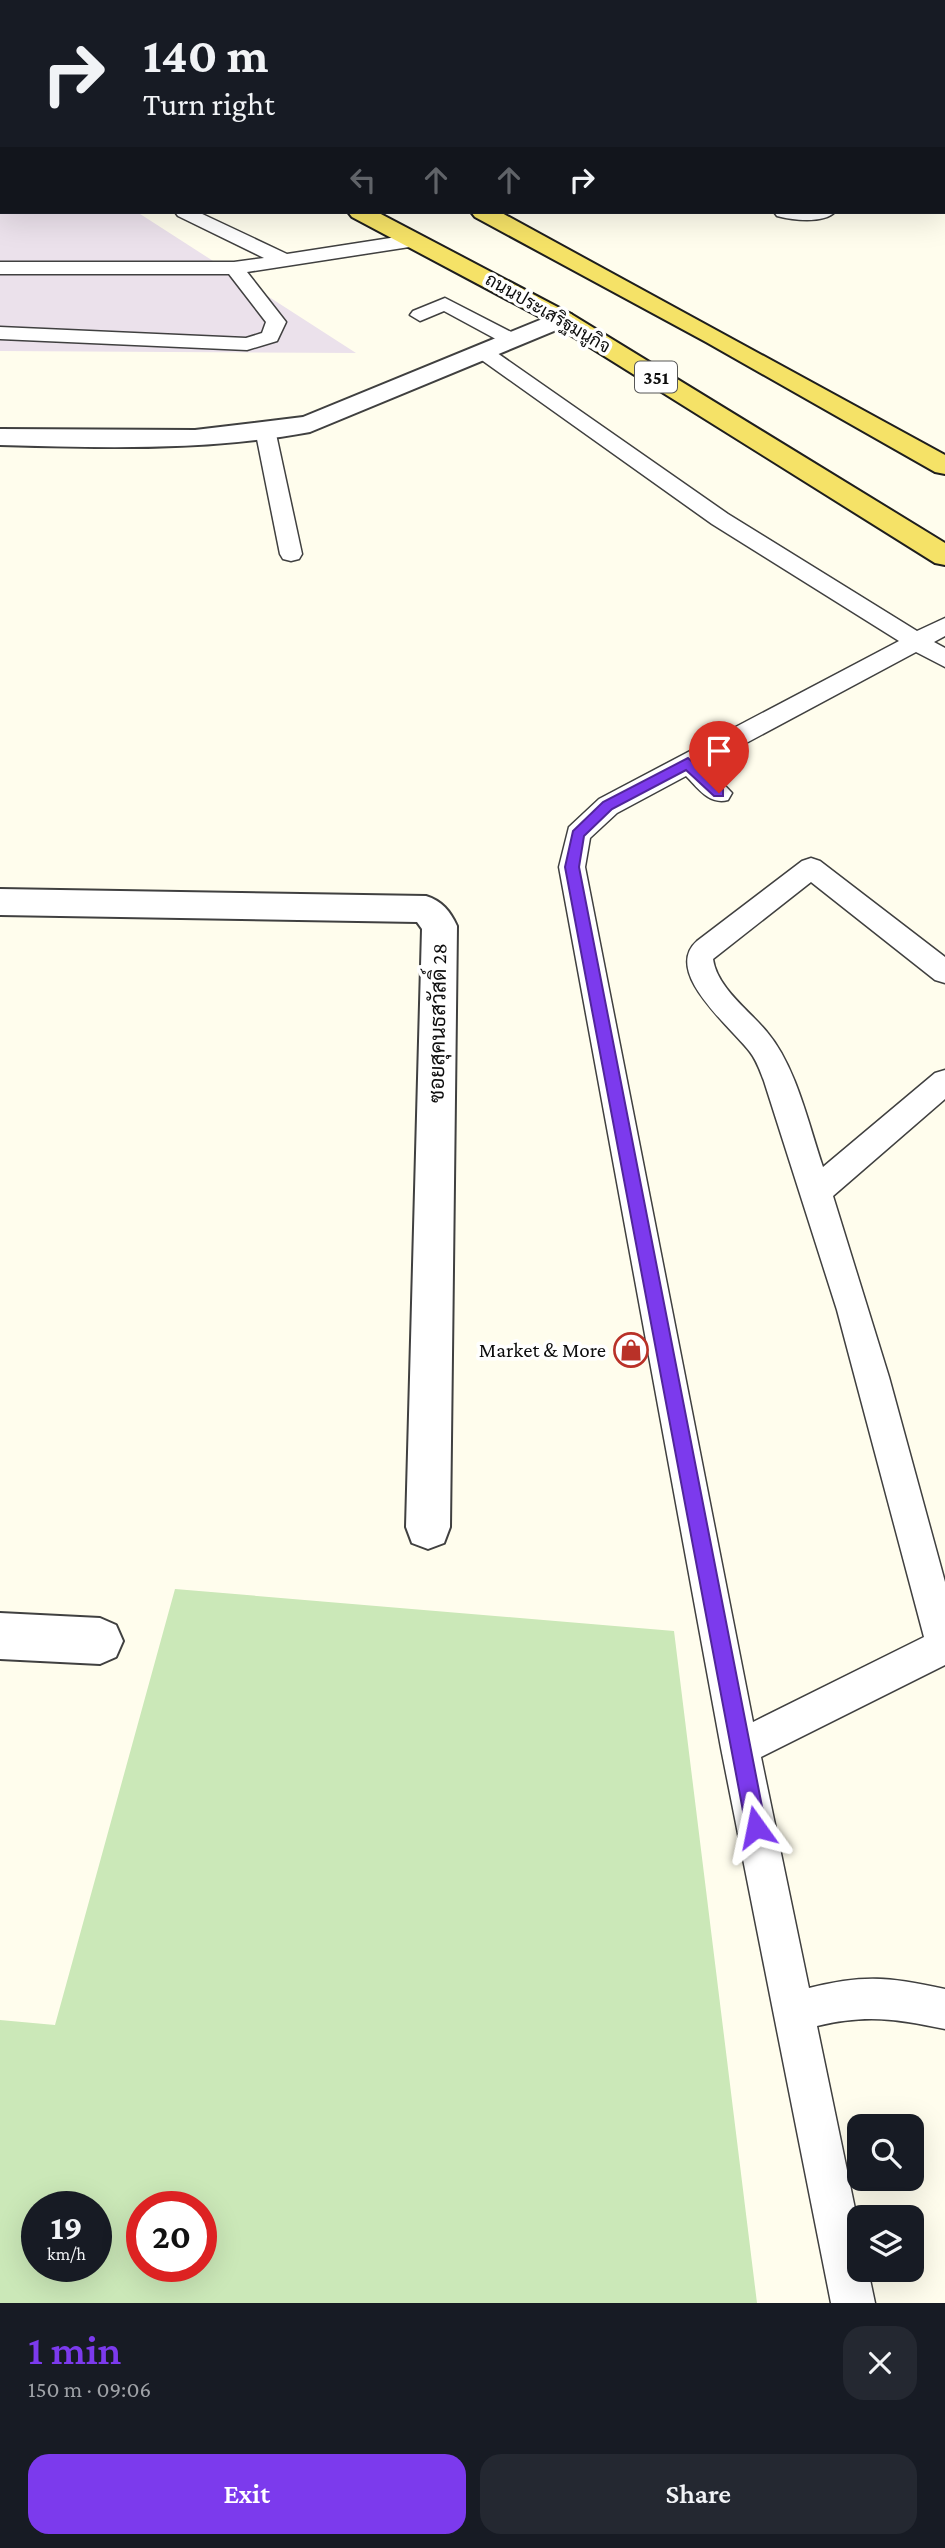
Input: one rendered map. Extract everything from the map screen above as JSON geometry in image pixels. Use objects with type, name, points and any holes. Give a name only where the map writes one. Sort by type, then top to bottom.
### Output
[{"type":"main road","name":"ถนนประเสริฐมนูกิจ","points":[[364,214],[562,319],[945,556]]},
{"type":"main road","points":[[488,214],[945,466]]},
{"type":"street","points":[[0,437],[195,440],[266,434],[310,424],[562,319]]},
{"type":"street","name":"ซอยสุคนธสวัสดิ์ 28","points":[[0,902],[426,909],[440,926],[428,1527]]},
{"type":"street","points":[[0,1636],[100,1641]]},
{"type":"lane","points":[[188,214],[286,261]]},
{"type":"lane","points":[[0,268],[234,268],[416,240]]},
{"type":"lane","points":[[0,334],[247,344],[270,337],[276,322],[234,268]]},
{"type":"lane","points":[[420,315],[445,304],[512,340]]},
{"type":"lane","points":[[483,352],[720,519],[932,633],[945,659]]},
{"type":"lane","points":[[266,434],[291,554]]},
{"type":"lane","points":[[853,2303],[740,1748],[572,867],[578,834],[608,806],[932,633]]},
{"type":"lane","points":[[688,763],[719,793]]},
{"type":"lane","points":[[740,1748],[945,1646],[868,1356],[816,1192],[765,1051],[709,985],[698,962],[700,955],[708,947],[800,861],[945,972]]},
{"type":"lane","points":[[816,1192],[945,1082]]},
{"type":"lane","points":[[795,2012],[845,1999],[895,1998],[945,2010]]},
{"type":"shaded area","points":[[0,214],[140,214],[356,353],[0,351]]},
{"type":"green space","points":[[175,1589],[674,1631],[757,2303],[0,2303],[0,2020],[55,2025]]},
{"type":"place","name":"Market & More","points":[[631,1350]]},
{"type":"route","points":[[719,793],[688,763],[608,806],[578,834],[572,867],[756,1827]]}]
